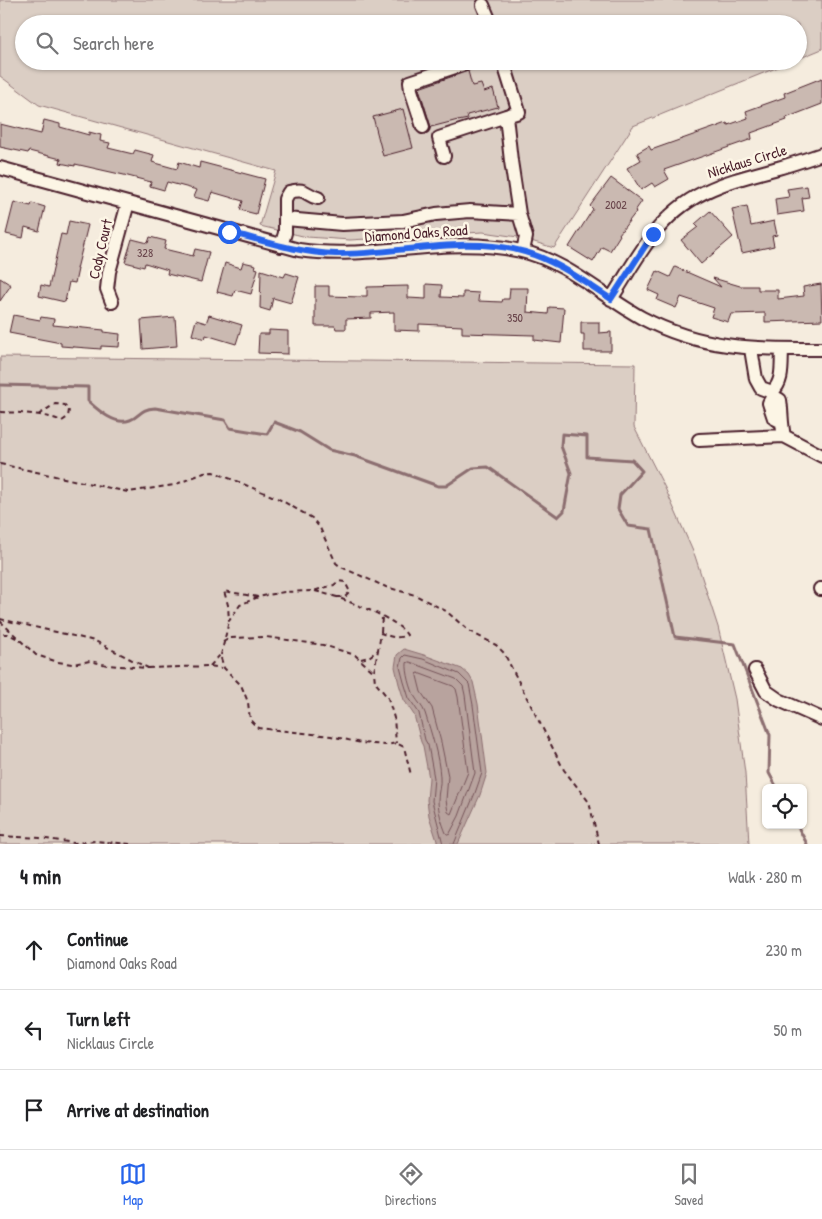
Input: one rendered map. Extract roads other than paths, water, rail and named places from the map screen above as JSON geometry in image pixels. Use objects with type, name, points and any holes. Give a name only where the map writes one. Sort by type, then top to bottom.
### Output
[{"type":"street","points":[[483,5],[487,15]]},
{"type":"street","points":[[423,127],[410,82],[446,70]]},
{"type":"street","points":[[444,156],[439,138],[519,112],[507,70]]},
{"type":"street","points":[[506,116],[519,214],[526,237],[523,251]]},
{"type":"street","name":"Nicklaus Circle","points":[[611,299],[653,234],[676,210],[704,191],[738,178],[780,168],[822,154]]},
{"type":"street","name":"Diamond Oaks Road","points":[[0,168],[281,246],[316,253],[337,254],[460,245],[495,246],[523,251],[548,259],[611,299],[665,329],[692,339],[751,349],[822,350]]},
{"type":"street","points":[[281,246],[285,234],[285,199],[289,192],[297,190],[308,192],[318,198]]},
{"type":"street","name":"Cody Court","points":[[112,302],[107,289],[109,272],[128,203]]},
{"type":"street","points":[[286,218],[342,224],[404,221],[436,214],[470,211],[519,214]]},
{"type":"street","points":[[751,349],[756,379],[761,388],[772,394]]},
{"type":"street","points":[[782,349],[781,378],[772,394],[770,403],[774,418],[780,421],[784,436]]},
{"type":"street","points":[[699,440],[784,436],[822,456]]},
{"type":"street","points":[[755,670],[766,691],[778,700],[822,719]]},
{"type":"water","points":[[404,649],[462,669],[473,682],[478,704],[487,773],[480,795],[458,844],[438,844],[429,816],[427,800],[429,778],[423,746],[414,715],[404,700],[395,667],[397,655]]},
{"type":"waterway","points":[[0,385],[88,387],[88,401],[107,416],[119,421],[130,420],[143,411],[155,408],[225,420],[230,428],[267,434],[274,422],[300,432],[329,450],[355,456],[438,486],[446,486],[473,468],[488,467],[558,517],[564,511],[571,473],[561,446],[562,434],[587,436],[587,457],[632,460],[642,471],[620,495],[618,509],[628,526],[651,529],[675,637],[735,644],[770,735],[769,773],[775,784]]},
{"type":"waterway","points":[[799,829],[807,844]]}]
